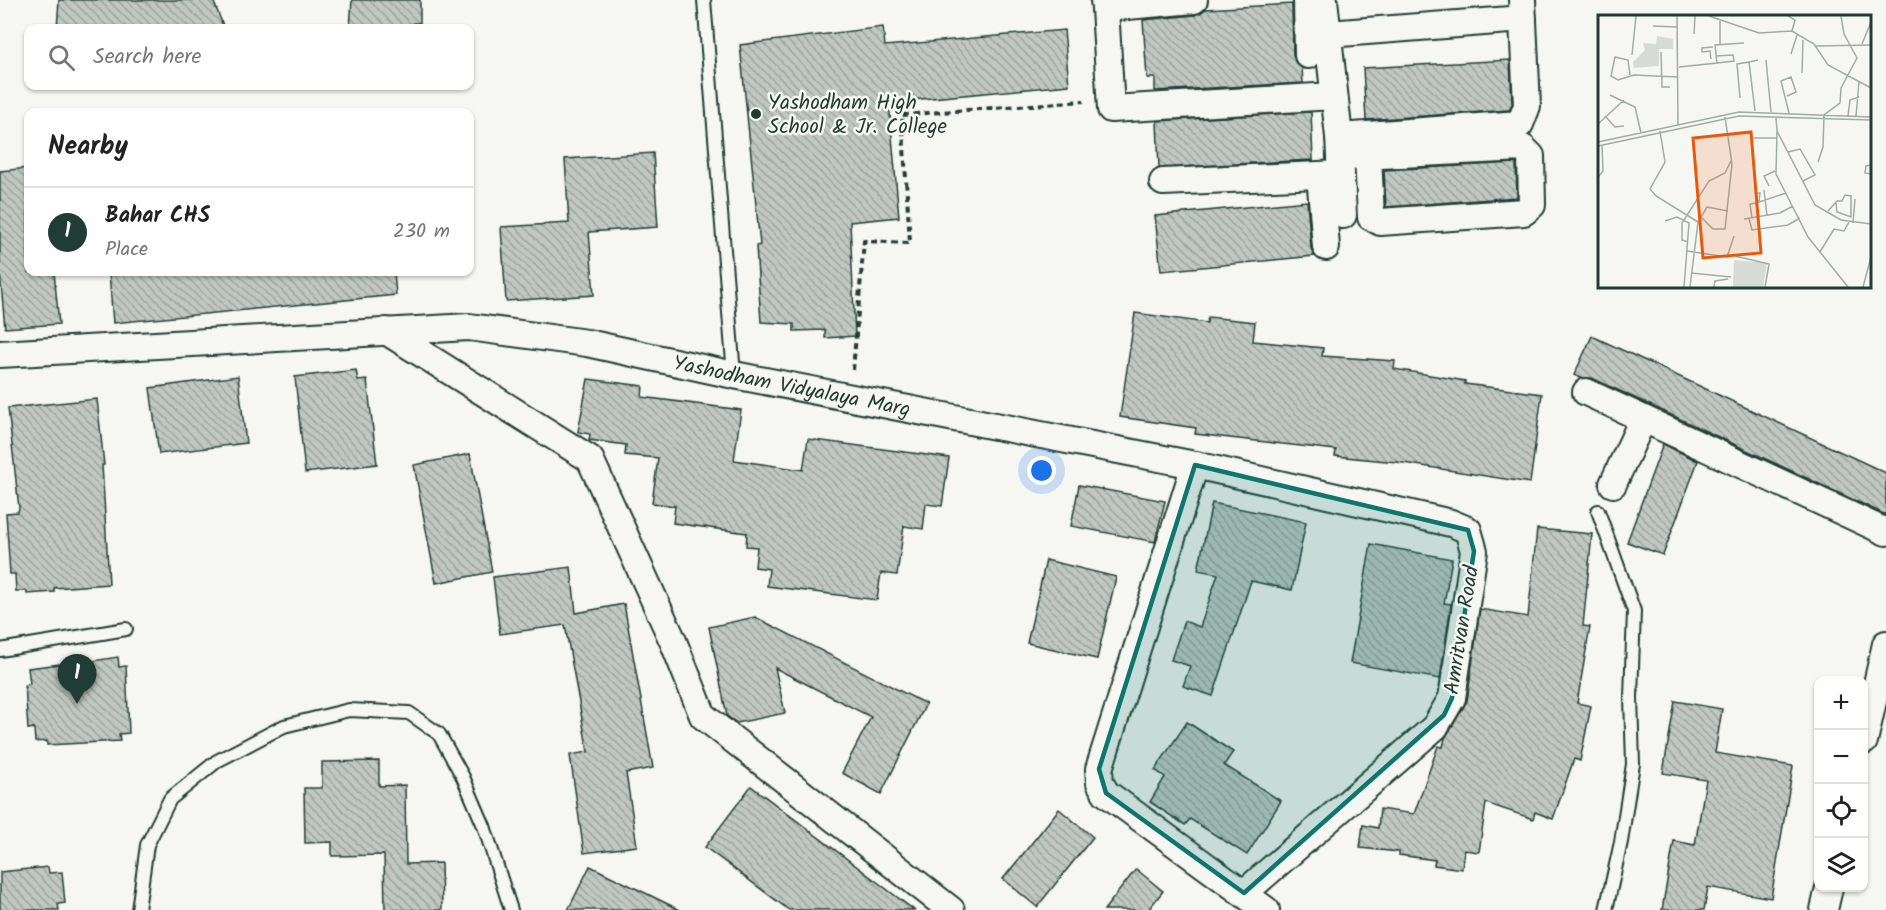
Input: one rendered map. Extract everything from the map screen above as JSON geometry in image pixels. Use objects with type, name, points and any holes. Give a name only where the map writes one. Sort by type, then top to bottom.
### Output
[{"type":"street","points":[[1194,0],[1105,4],[1111,109],[1326,96]]},
{"type":"street","points":[[1306,0],[1308,56]]},
{"type":"street","points":[[1324,0],[1328,34],[1326,96],[1332,157],[1344,215]]},
{"type":"street","points":[[1164,182],[1332,157],[1520,124],[1527,106],[1522,10],[1328,34]]},
{"type":"street","points":[[1332,157],[1523,148],[1531,156],[1532,205],[1524,212],[1380,222],[1371,217],[1368,156]]},
{"type":"street","points":[[1326,246],[1332,157]]},
{"type":"street","name":"Yashodham Vidyalaya Marg","points":[[0,354],[469,327],[587,344],[1195,465]]},
{"type":"street","points":[[386,331],[590,459],[673,641],[703,716],[951,910]]},
{"type":"street","points":[[1586,392],[1886,532]]},
{"type":"street","points":[[1613,484],[1643,419]]},
{"type":"street","points":[[1195,465],[1099,769],[1100,783],[1106,793],[1266,910]]},
{"type":"street","name":"Amritvan Road","points":[[1195,465],[1460,526],[1468,530],[1474,551],[1452,698],[1444,715],[1435,727],[1244,893]]},
{"type":"street","points":[[1866,730],[1886,644]]},
{"type":"street","points":[[1824,910],[1828,892]]},
{"type":"lane","points":[[704,0],[734,375]]},
{"type":"lane","points":[[1598,511],[1634,611],[1631,697],[1633,764],[1621,842],[1606,910]]},
{"type":"lane","points":[[0,650],[126,629]]},
{"type":"lane","points":[[138,910],[147,844],[170,799],[217,761],[284,726],[349,710],[409,713],[439,734],[463,777],[484,826],[511,910]]},
{"type":"path","points":[[850,398],[864,241],[910,243],[902,115],[1111,99]]},
{"type":"highlighted area","points":[[1195,465],[1468,530],[1474,551],[1452,698],[1444,715],[1244,893],[1106,793],[1099,769]]},
{"type":"building","points":[[59,0],[213,0],[222,24],[57,24]]},
{"type":"building","points":[[352,0],[420,0],[420,23],[350,24]]},
{"type":"building","points":[[1292,4],[1293,55],[1296,63],[1302,68],[1303,83],[1155,91],[1155,78],[1147,78],[1143,20],[1195,15],[1206,9]]},
{"type":"building","points":[[883,27],[885,46],[1064,30],[1069,85],[889,102],[899,217],[850,222],[855,336],[825,338],[825,330],[794,331],[794,324],[761,322],[756,246],[760,245],[740,45]]},
{"type":"building","points":[[1510,60],[1512,104],[1509,110],[1366,120],[1363,68]]},
{"type":"building","points":[[1311,112],[1313,160],[1159,168],[1157,121]]},
{"type":"building","points":[[653,153],[658,227],[589,232],[594,295],[506,301],[501,227],[569,223],[565,159]]},
{"type":"building","points":[[1516,163],[1517,197],[1386,207],[1384,170]]},
{"type":"building","points":[[24,168],[24,276],[54,276],[59,324],[5,328],[0,273],[0,171]]},
{"type":"building","points":[[1307,201],[1311,248],[1314,256],[1161,271],[1155,216]]},
{"type":"building","points":[[109,276],[394,276],[396,295],[113,323]]},
{"type":"building","points":[[1135,313],[1207,323],[1208,317],[1255,322],[1253,341],[1323,348],[1322,356],[1395,361],[1394,369],[1465,381],[1465,384],[1542,394],[1530,483],[1397,462],[1335,456],[1336,450],[1195,434],[1196,428],[1120,417]]},
{"type":"building","points":[[1592,336],[1886,473],[1886,515],[1592,378],[1581,378],[1574,375]]},
{"type":"building","points":[[356,370],[358,381],[367,380],[377,464],[305,473],[295,377]]},
{"type":"building","points":[[238,376],[246,443],[159,454],[150,388]]},
{"type":"building","points":[[588,379],[643,386],[642,397],[741,410],[734,460],[803,470],[808,439],[949,458],[942,506],[926,504],[923,529],[904,526],[897,575],[881,573],[877,600],[767,586],[769,569],[755,567],[757,547],[746,546],[747,533],[673,523],[675,506],[652,503],[658,458],[625,455],[626,445],[589,440],[590,434],[578,432]]},
{"type":"building","points":[[97,399],[104,465],[102,465],[109,584],[54,588],[54,592],[27,594],[27,591],[16,591],[15,574],[10,574],[6,513],[18,512],[19,508],[8,408]]},
{"type":"building","points":[[1663,444],[1698,461],[1663,555],[1627,542]]},
{"type":"building","points":[[470,454],[492,572],[436,583],[414,465]]},
{"type":"building","points":[[1079,485],[1165,501],[1155,542],[1071,526]]},
{"type":"building","points":[[1212,503],[1306,522],[1292,590],[1251,581],[1213,696],[1183,686],[1190,666],[1171,660],[1184,621],[1200,627],[1218,574],[1198,570]]},
{"type":"building","points":[[1537,529],[1592,534],[1583,626],[1590,627],[1577,703],[1591,706],[1580,761],[1574,759],[1553,819],[1535,812],[1533,819],[1486,803],[1479,852],[1464,850],[1462,869],[1434,865],[1435,860],[1399,855],[1399,852],[1360,848],[1363,825],[1378,828],[1380,809],[1414,814],[1438,746],[1443,747],[1445,738],[1467,701],[1480,609],[1528,617]]},
{"type":"building","points":[[1371,544],[1452,559],[1444,603],[1451,604],[1440,679],[1350,663]]},
{"type":"building","points":[[1046,560],[1116,577],[1097,659],[1027,643]]},
{"type":"building","points":[[571,567],[576,613],[624,604],[653,768],[626,773],[637,846],[584,853],[570,755],[588,752],[565,625],[500,634],[493,577]]},
{"type":"building","points":[[755,617],[926,704],[881,794],[842,773],[871,717],[775,668],[785,713],[737,723],[727,716],[709,627]]},
{"type":"building","points":[[118,657],[119,667],[126,666],[129,733],[119,734],[120,741],[47,745],[47,741],[35,742],[34,728],[28,729],[25,685],[30,684],[28,668],[60,664],[61,666]]},
{"type":"building","points":[[1675,701],[1722,709],[1715,753],[1793,766],[1771,898],[1708,887],[1704,910],[1662,910],[1674,841],[1695,845],[1706,780],[1663,773]]},
{"type":"building","points":[[1187,722],[1233,752],[1224,765],[1281,801],[1247,855],[1190,819],[1185,825],[1150,802],[1165,777],[1155,770]]},
{"type":"building","points":[[379,761],[379,786],[405,785],[406,864],[441,863],[442,910],[385,910],[384,855],[332,856],[332,842],[305,843],[304,788],[322,788],[322,762]]},
{"type":"building","points":[[751,786],[914,910],[789,910],[705,847]]},
{"type":"building","points":[[1059,809],[1093,837],[1037,907],[1003,879]]},
{"type":"building","points":[[590,866],[680,910],[568,910]]},
{"type":"building","points":[[48,867],[49,873],[62,872],[65,903],[58,904],[59,910],[0,910],[0,872]]},
{"type":"building","points":[[1136,869],[1163,891],[1148,910],[1104,910]]},
{"type":"place","name":"Yashodham High School & Jr. College","points":[[756,114]]},
{"type":"place","name":"Bahar CHS","points":[[77,704]]}]
